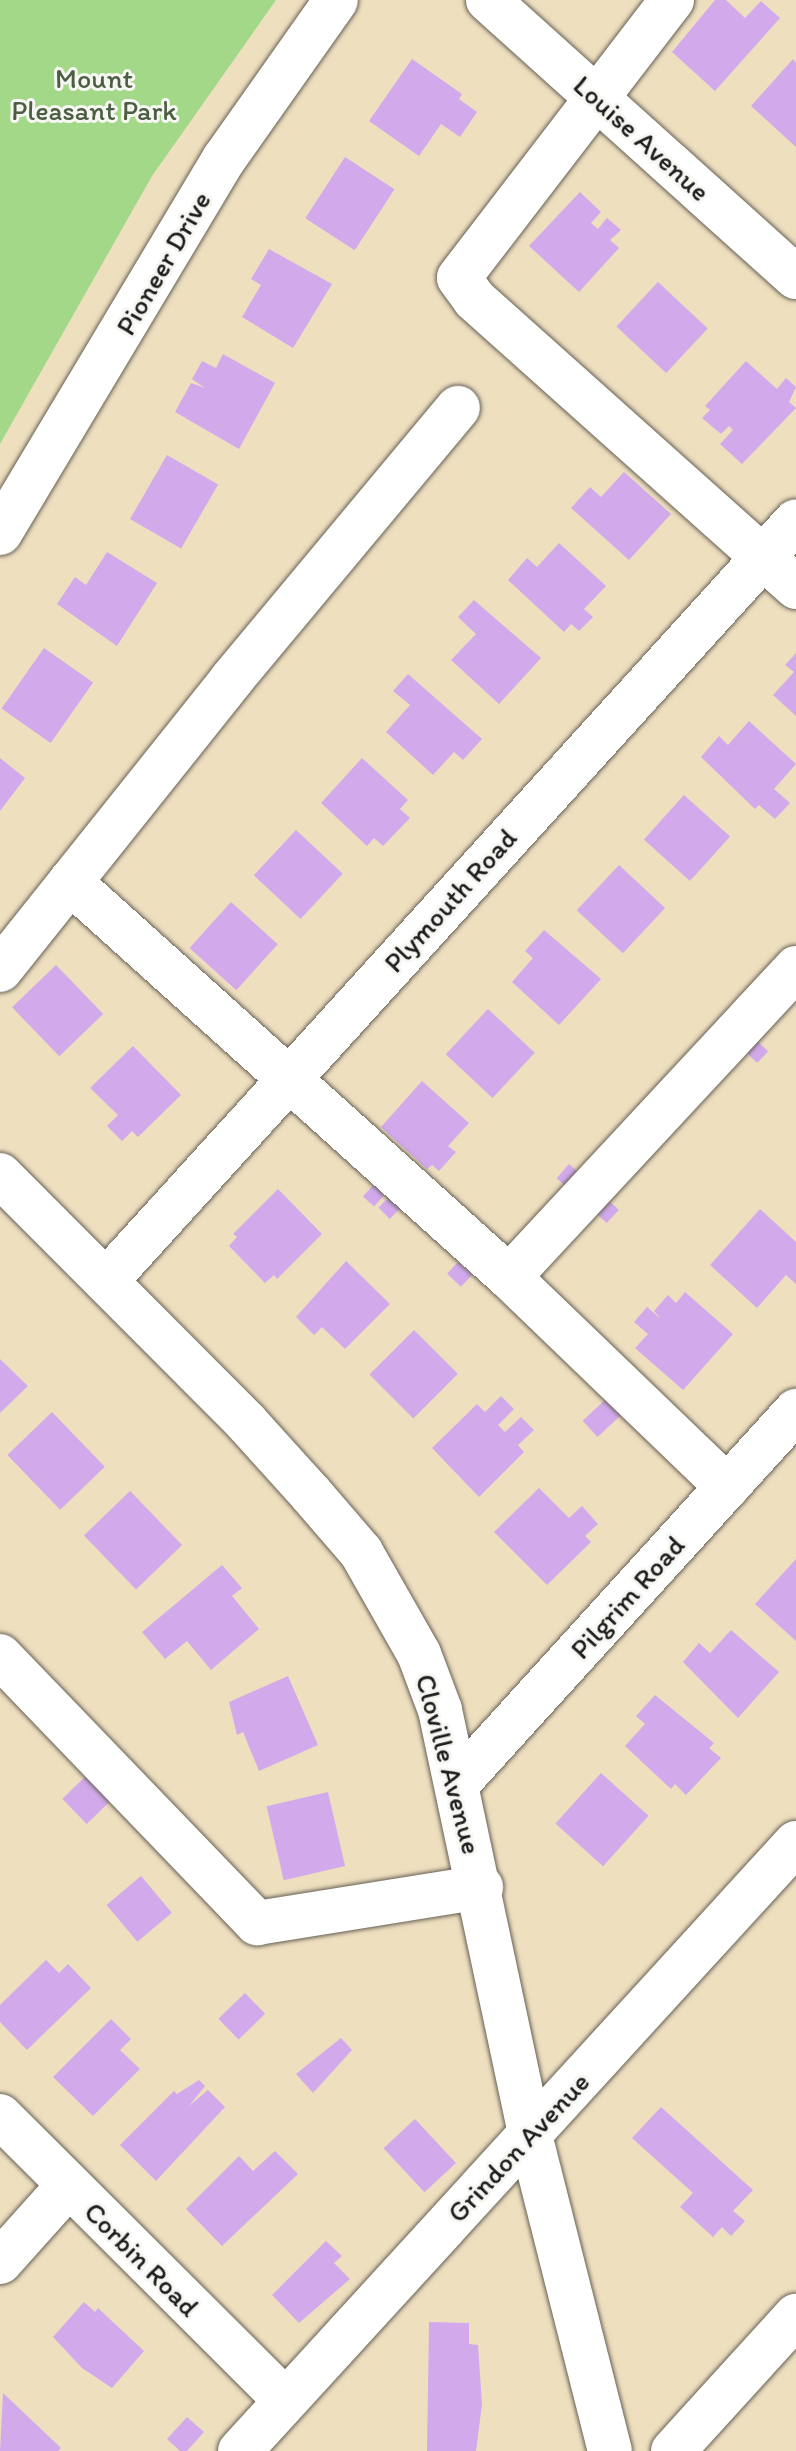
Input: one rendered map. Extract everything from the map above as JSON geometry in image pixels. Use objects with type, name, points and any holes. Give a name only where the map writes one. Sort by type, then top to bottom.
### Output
[{"type":"street","name":"Pioneer Drive","points":[[0,533],[224,159],[336,0]]},
{"type":"street","name":"Louise Avenue","points":[[488,0],[796,277]]},
{"type":"street","points":[[672,0],[459,278],[474,299],[796,587]]},
{"type":"street","points":[[0,970],[458,408]]},
{"type":"street","name":"Plymouth Road","points":[[106,1281],[286,1079],[796,521]]},
{"type":"street","points":[[70,882],[509,1277],[727,1487]]},
{"type":"street","points":[[509,1277],[796,968]]},
{"type":"street","name":"Cloville Avenue","points":[[0,1175],[246,1422],[361,1552],[419,1654],[440,1710],[458,1783],[530,2135],[606,2431]]},
{"type":"street","name":"Pilgrim Road","points":[[458,1783],[796,1411]]},
{"type":"street","points":[[0,1656],[257,1923],[481,1887]]},
{"type":"street","name":"Grindon Avenue","points":[[240,2451],[796,1843]]},
{"type":"street","name":"Corbin Road","points":[[0,2116],[285,2400]]},
{"type":"street","points":[[0,2262],[68,2186]]},
{"type":"street","points":[[673,2451],[796,2316]]},
{"type":"street","points":[[606,2431],[650,2451]]},
{"type":"green space","name":"Mount Pleasant Park","points":[[0,0],[276,0],[152,176],[0,444]]},
{"type":"building","points":[[715,0],[726,0],[745,18],[761,1],[780,18],[715,91],[672,52]]},
{"type":"building","points":[[412,59],[462,94],[459,99],[477,112],[460,137],[441,124],[419,156],[369,121]]},
{"type":"building","points":[[793,59],[796,63],[796,147],[751,106]]},
{"type":"building","points":[[345,157],[394,189],[355,250],[305,218]]},
{"type":"building","points":[[580,192],[601,212],[591,223],[598,229],[607,218],[621,230],[610,240],[619,248],[579,292],[529,246]]},
{"type":"building","points":[[269,249],[332,284],[293,348],[242,317],[261,285],[251,279]]},
{"type":"building","points":[[658,282],[708,328],[666,373],[616,327]]},
{"type":"building","points":[[223,354],[275,383],[239,449],[175,412],[191,383],[205,388],[192,379],[202,361],[216,368]]},
{"type":"building","points":[[746,361],[777,389],[786,378],[796,387],[789,402],[796,408],[742,464],[720,444],[733,430],[729,426],[721,434],[702,418],[710,410],[705,406]]},
{"type":"building","points":[[167,455],[218,484],[181,549],[130,519]]},
{"type":"building","points":[[624,472],[671,514],[629,560],[571,508],[590,487],[601,497]]},
{"type":"building","points":[[559,543],[606,586],[584,609],[593,617],[579,631],[571,624],[564,632],[508,580],[527,558],[537,567]]},
{"type":"building","points":[[107,552],[157,583],[117,646],[57,604],[75,577],[86,585]]},
{"type":"building","points":[[474,600],[541,658],[499,704],[451,660],[476,634],[458,617]]},
{"type":"building","points":[[44,648],[93,682],[51,743],[2,709]]},
{"type":"building","points":[[796,653],[796,716],[773,695],[794,672],[785,665]]},
{"type":"building","points":[[408,674],[482,739],[463,760],[454,752],[433,775],[386,732],[410,705],[393,691]]},
{"type":"building","points":[[749,721],[796,764],[774,789],[790,803],[775,819],[759,805],[755,809],[701,757],[719,736],[728,745]]},
{"type":"building","points":[[0,758],[25,778],[0,811]]},
{"type":"building","points":[[362,758],[408,800],[400,809],[410,818],[383,846],[374,838],[367,846],[321,803]]},
{"type":"building","points":[[684,795],[730,836],[690,881],[644,840]]},
{"type":"building","points":[[296,830],[343,874],[301,919],[254,875]]},
{"type":"building","points":[[619,865],[665,908],[623,953],[577,910]]},
{"type":"building","points":[[231,902],[278,944],[236,990],[190,948]]},
{"type":"building","points":[[544,930],[601,979],[559,1025],[512,982],[533,958],[525,951]]},
{"type":"building","points":[[56,965],[103,1014],[59,1056],[12,1007]]},
{"type":"building","points":[[488,1009],[535,1053],[493,1098],[446,1054]]},
{"type":"building","points":[[755,1039],[768,1051],[757,1063],[744,1051]]},
{"type":"building","points":[[133,1046],[181,1095],[138,1137],[132,1131],[122,1141],[107,1126],[118,1115],[90,1088]]},
{"type":"building","points":[[422,1081],[469,1123],[448,1146],[456,1152],[439,1171],[432,1165],[427,1169],[381,1127]]},
{"type":"building","points":[[569,1164],[584,1177],[572,1191],[557,1178]]},
{"type":"building","points":[[375,1183],[386,1193],[374,1206],[363,1196]]},
{"type":"building","points":[[278,1189],[322,1234],[277,1279],[274,1275],[265,1283],[229,1246],[237,1237],[233,1234]]},
{"type":"building","points":[[389,1197],[400,1208],[390,1219],[378,1208]]},
{"type":"building","points":[[605,1197],[619,1210],[607,1223],[593,1210]]},
{"type":"building","points":[[760,1209],[796,1242],[796,1284],[786,1275],[757,1308],[710,1265]]},
{"type":"building","points":[[346,1261],[390,1304],[345,1349],[322,1327],[314,1335],[296,1317]]},
{"type":"building","points":[[458,1262],[472,1275],[461,1287],[447,1274]]},
{"type":"building","points":[[685,1292],[733,1334],[683,1390],[635,1348],[648,1334],[634,1322],[647,1307],[661,1319],[654,1311],[668,1295],[676,1303]]},
{"type":"building","points":[[414,1330],[458,1374],[413,1418],[369,1375]]},
{"type":"building","points":[[0,1359],[28,1386],[0,1413]]},
{"type":"building","points":[[501,1396],[514,1409],[498,1425],[505,1432],[521,1417],[534,1430],[518,1445],[524,1452],[479,1497],[432,1448],[477,1404],[485,1412]]},
{"type":"building","points":[[606,1399],[621,1415],[598,1437],[583,1421]]},
{"type":"building","points":[[52,1412],[105,1467],[60,1510],[7,1455]]},
{"type":"building","points":[[539,1488],[569,1518],[582,1506],[598,1524],[585,1536],[591,1542],[547,1585],[494,1532]]},
{"type":"building","points":[[130,1491],[182,1545],[136,1589],[84,1535]]},
{"type":"building","points":[[796,1559],[796,1641],[755,1604]]},
{"type":"building","points":[[222,1565],[242,1588],[232,1596],[259,1629],[211,1670],[187,1641],[165,1659],[142,1632]]},
{"type":"building","points":[[731,1630],[779,1672],[738,1718],[683,1662],[699,1643],[710,1653]]},
{"type":"building","points":[[288,1676],[318,1745],[259,1771],[243,1732],[237,1735],[229,1702]]},
{"type":"building","points":[[655,1695],[714,1743],[709,1748],[721,1758],[686,1795],[675,1784],[671,1789],[625,1746],[645,1724],[636,1716]]},
{"type":"building","points":[[89,1773],[113,1798],[87,1824],[62,1799]]},
{"type":"building","points":[[601,1773],[649,1816],[603,1866],[555,1824]]},
{"type":"building","points":[[328,1792],[345,1866],[284,1880],[267,1806]]},
{"type":"building","points":[[141,1876],[172,1913],[137,1942],[107,1905]]},
{"type":"building","points":[[46,1960],[59,1973],[68,1964],[91,1988],[27,2050],[0,2022],[0,2005]]},
{"type":"building","points":[[245,1993],[265,2014],[239,2040],[218,2019]]},
{"type":"building","points":[[111,2019],[131,2039],[120,2050],[140,2069],[93,2116],[53,2077]]},
{"type":"building","points":[[341,2038],[352,2050],[313,2093],[296,2074]]},
{"type":"building","points":[[199,2080],[205,2086],[189,2106],[208,2090],[225,2107],[156,2181],[120,2145],[174,2091],[177,2094]]},
{"type":"building","points":[[661,2107],[753,2190],[733,2211],[745,2221],[731,2236],[722,2227],[713,2237],[680,2207],[693,2193],[632,2138]]},
{"type":"building","points":[[415,2119],[456,2163],[424,2192],[384,2148]]},
{"type":"building","points":[[275,2151],[298,2174],[222,2246],[186,2209],[239,2156],[253,2171]]},
{"type":"building","points":[[326,2241],[342,2256],[334,2263],[350,2279],[299,2323],[272,2295]]},
{"type":"building","points":[[84,2302],[95,2312],[98,2308],[144,2351],[112,2388],[82,2368],[53,2337]]},
{"type":"building","points":[[429,2322],[469,2323],[469,2344],[478,2345],[482,2404],[476,2451],[427,2451]]},
{"type":"building","points":[[3,2393],[61,2448],[58,2451],[0,2451]]},
{"type":"building","points":[[187,2417],[204,2432],[187,2451],[180,2451],[167,2439]]}]
